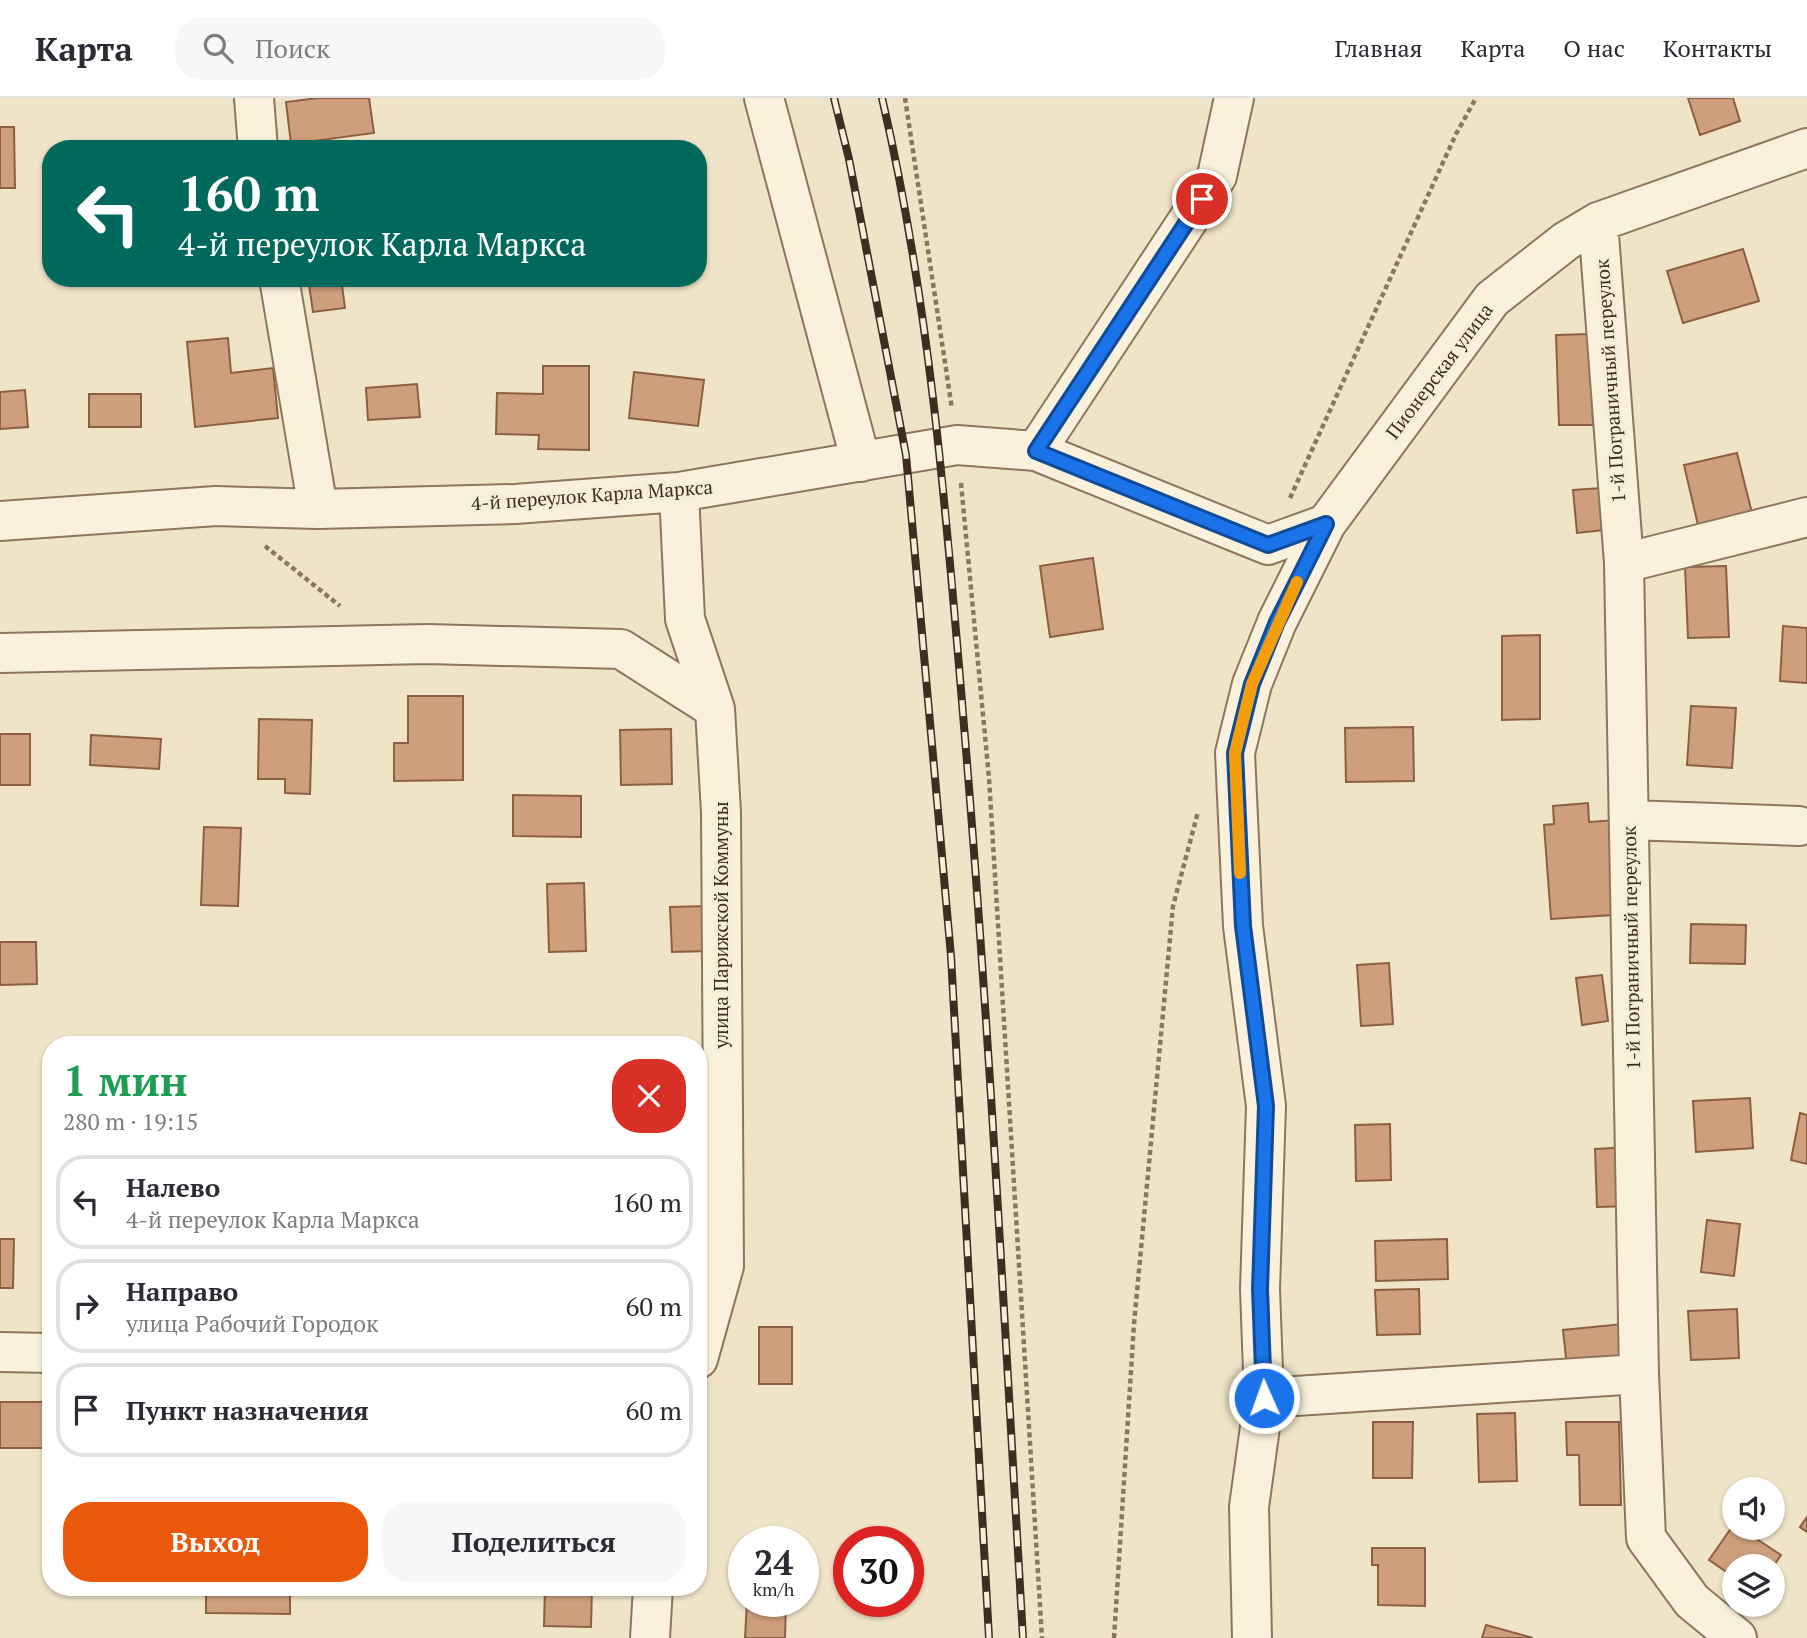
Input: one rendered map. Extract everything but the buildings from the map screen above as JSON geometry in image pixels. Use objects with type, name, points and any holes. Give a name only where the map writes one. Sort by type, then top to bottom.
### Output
[{"type":"street","points":[[254,98],[257,140]]},
{"type":"street","points":[[764,98],[861,462]]},
{"type":"street","points":[[1036,451],[1217,176],[1234,98]]},
{"type":"street","name":"Пионерская улица","points":[[1252,1638],[1249,1507],[1264,1398],[1260,1289],[1266,1106],[1243,926],[1235,753],[1252,684],[1277,622],[1326,524],[1492,299],[1566,241],[1598,222],[1807,148]]},
{"type":"street","name":"1-й Пограничный переулок","points":[[1598,222],[1623,563],[1639,1374],[1646,1538],[1692,1601],[1737,1638]]},
{"type":"street","points":[[281,287],[318,509]]},
{"type":"street","name":"4-й переулок Карла Маркса","points":[[0,521],[216,506],[318,509],[515,504],[679,492],[957,445],[1036,451],[1268,545],[1326,524]]},
{"type":"street","name":"улица Парижской Коммуны","points":[[679,492],[685,619],[716,709],[721,812],[724,1266],[707,1327]]},
{"type":"street","points":[[1623,563],[1807,517]]},
{"type":"street","points":[[0,653],[427,644],[621,649],[716,709]]},
{"type":"street","points":[[1629,820],[1799,826]]},
{"type":"street","points":[[707,1288],[724,1266]]},
{"type":"street","points":[[0,1352],[42,1353]]},
{"type":"street","points":[[1264,1398],[1639,1374]]},
{"type":"street","points":[[650,1638],[652,1596]]},
{"type":"path","points":[[905,98],[957,445],[989,778],[1042,1638]]},
{"type":"path","points":[[216,506],[338,606],[351,611]]},
{"type":"railway","points":[[834,98],[849,159],[906,455],[951,956],[989,1638]]},
{"type":"railway","points":[[882,98],[924,327],[950,560],[989,1060],[1023,1638]]},
{"type":"slow traffic","points":[[1240,873],[1235,753],[1252,684],[1277,622],[1297,582]]},
{"type":"route","points":[[1202,199],[1036,451],[1268,545],[1326,524],[1277,622],[1252,684],[1235,753],[1243,926],[1266,1106],[1260,1289],[1264,1398]]}]
